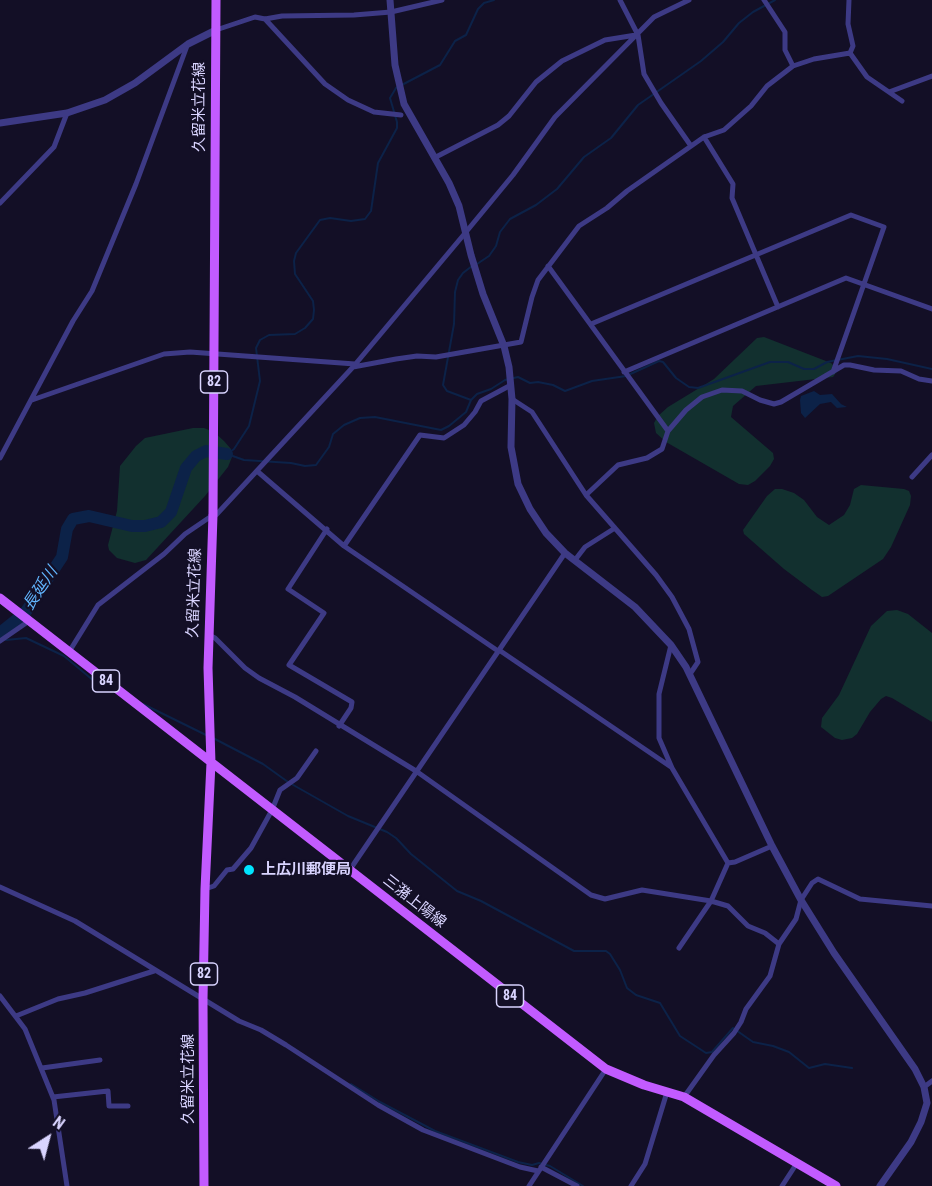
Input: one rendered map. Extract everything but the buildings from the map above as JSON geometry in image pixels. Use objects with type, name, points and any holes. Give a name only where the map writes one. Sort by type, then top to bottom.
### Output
[{"type":"main road","name":"久留米立花線","points":[[204,1186],[203,1000],[211,763],[208,668],[215,354],[216,0]]},
{"type":"main road","name":"三潴上陽線","points":[[0,598],[606,1069],[645,1085],[684,1097],[836,1186]]},
{"type":"street","points":[[390,0],[394,65],[404,104],[449,183],[459,207],[483,294],[504,346],[512,399],[511,447],[518,484],[530,509],[546,533],[565,553],[635,607],[671,645],[690,674],[772,846],[801,900],[834,953],[910,1061],[924,1087],[927,1103],[921,1122],[880,1186]]},
{"type":"street","points":[[0,123],[67,113],[105,100],[135,83],[188,44],[216,30],[255,17],[265,19],[282,16],[391,12],[442,0]]},
{"type":"street","points":[[620,0],[638,34],[644,74],[660,103],[691,146]]},
{"type":"street","points":[[69,652],[98,605],[164,554],[185,534],[216,515],[354,366],[513,175],[555,117],[654,17],[689,0]]},
{"type":"street","points":[[764,0],[785,32],[785,50],[793,66]]},
{"type":"street","points":[[849,0],[848,24],[853,46],[849,53]]},
{"type":"street","points":[[265,19],[325,84],[348,100],[374,112],[401,115]]},
{"type":"street","points":[[434,158],[498,125],[509,116],[536,82],[562,61],[605,40],[638,34]]},
{"type":"street","points":[[0,458],[96,281],[136,184],[188,44]]},
{"type":"street","points":[[32,400],[164,354],[190,352],[354,366],[417,356],[436,357],[521,342],[538,280],[579,226],[691,146],[705,137],[724,130],[751,106],[767,86],[793,66],[814,59],[849,53]]},
{"type":"street","points":[[849,53],[867,77],[902,101]]},
{"type":"street","points":[[889,92],[932,76]]},
{"type":"street","points":[[0,203],[54,147],[67,113]]},
{"type":"street","points":[[705,137],[733,184],[732,198],[777,307]]},
{"type":"street","points":[[591,324],[851,215],[884,227],[833,372]]},
{"type":"street","points":[[548,266],[668,431]]},
{"type":"street","points":[[624,372],[846,278],[932,309]]},
{"type":"street","points":[[586,495],[618,465],[647,458],[662,449],[668,431],[686,410],[702,397],[722,390],[742,391],[774,404],[844,365],[874,370],[901,371],[919,380],[932,381]]},
{"type":"street","points":[[344,546],[420,435],[444,438],[464,425],[481,400],[510,384]]},
{"type":"street","points":[[512,399],[532,412],[586,495],[656,575],[682,612],[698,662],[690,674]]},
{"type":"street","points":[[912,477],[932,455]]},
{"type":"street","points":[[257,471],[344,546],[672,768]]},
{"type":"street","points":[[575,560],[585,547],[615,528]]},
{"type":"street","points":[[327,529],[288,589],[324,613],[290,665],[352,702],[351,708],[339,726]]},
{"type":"street","points":[[349,871],[565,553]]},
{"type":"street","points":[[0,641],[29,621]]},
{"type":"street","points":[[209,635],[215,638],[244,668],[416,771],[591,895],[605,899],[642,890],[711,901],[728,906],[748,926],[765,933],[779,944]]},
{"type":"street","points":[[671,645],[658,694],[659,738],[672,768],[728,862]]},
{"type":"street","points":[[205,890],[214,886],[227,870],[232,868],[251,848],[280,790],[297,778],[316,751]]},
{"type":"street","points":[[728,862],[735,862],[772,846]]},
{"type":"street","points":[[679,948],[711,901],[728,862]]},
{"type":"street","points":[[684,1097],[714,1055],[734,1033],[746,1009],[770,976],[779,944],[796,919],[801,900],[812,883],[818,879],[860,898],[932,906]]},
{"type":"street","points":[[0,887],[75,921],[203,1000],[239,1021],[261,1030],[348,1087],[423,1130],[520,1167],[547,1168],[577,1186]]},
{"type":"street","points":[[16,1016],[58,999],[85,993],[154,970]]},
{"type":"street","points":[[0,996],[25,1029],[53,1097],[67,1186]]},
{"type":"street","points":[[42,1068],[99,1060]]},
{"type":"street","points":[[529,1186],[606,1069]]},
{"type":"street","points":[[924,1087],[932,1081]]},
{"type":"street","points":[[53,1097],[108,1091],[109,1106],[128,1106]]},
{"type":"street","points":[[631,1186],[645,1164],[667,1092]]},
{"type":"street","points":[[782,1186],[797,1162]]},
{"type":"green space","points":[[764,337],[831,363],[838,370],[833,377],[756,386],[733,406],[731,417],[773,453],[774,459],[755,481],[748,485],[739,484],[666,442],[656,433],[654,423],[668,407],[714,379],[757,338]]},
{"type":"green space","points":[[193,428],[204,428],[214,432],[224,441],[231,449],[232,457],[228,467],[205,496],[146,560],[135,563],[117,558],[109,550],[108,545],[117,511],[120,466],[145,438]]},
{"type":"green space","points":[[861,485],[909,491],[910,505],[883,559],[828,596],[822,597],[812,590],[744,534],[743,530],[767,496],[775,489],[794,493],[804,500],[817,517],[829,525],[844,515],[850,505],[854,489]]},
{"type":"green space","points":[[897,610],[908,614],[932,633],[932,722],[886,696],[870,712],[857,734],[852,738],[842,740],[835,738],[821,727],[822,718],[839,695],[871,626],[887,611]]},
{"type":"water","points":[[814,391],[820,395],[832,394],[847,407],[837,408],[831,402],[820,404],[805,418],[801,413],[801,396]]},
{"type":"waterway","points":[[494,0],[484,3],[478,9],[466,35],[455,41],[440,65],[396,88],[390,98],[397,128],[378,163],[371,211],[365,219],[320,220],[296,253],[295,274],[313,301],[313,319],[295,334],[269,335],[260,340],[256,348],[260,381],[249,426],[234,449],[227,454],[244,460],[316,465],[329,447],[333,434],[344,425],[360,418],[375,417],[441,430],[466,412],[471,400],[477,394],[505,380],[518,377],[530,383],[553,385],[565,391],[592,381],[626,376],[659,361],[663,362],[676,378],[689,387],[698,388],[770,362],[788,362],[804,369],[814,369],[827,362],[858,356],[887,359],[932,369]]},
{"type":"waterway","points":[[477,264],[489,256],[496,246],[500,232],[510,219],[536,205],[557,189],[584,157],[611,138],[638,105],[701,61],[753,12],[775,0]]},
{"type":"waterway","points":[[471,400],[447,391],[443,385],[454,324],[455,292],[458,280],[472,266]]},
{"type":"waterway","name":"長延川","points":[[0,633],[25,613],[62,557],[67,529],[73,519],[89,516],[132,526],[161,522],[171,512],[186,468],[196,456],[206,451],[227,454]]},
{"type":"waterway","points":[[0,636],[6,640],[26,638],[64,656],[94,681],[106,686]]},
{"type":"waterway","points":[[143,704],[208,736]]},
{"type":"waterway","points":[[213,738],[263,764],[288,782],[348,816],[387,832],[457,891],[481,901],[574,951],[606,951],[620,970],[627,988],[636,995],[660,1003],[680,1036],[706,1053],[712,1052],[733,1028],[753,1042],[789,1052],[809,1068],[825,1064],[852,1068]]},
{"type":"waterway","points":[[351,1084],[435,1131],[518,1162],[550,1166],[583,1186]]},
{"type":"place","name":"上広川郵便局","points":[[249,870]]}]
